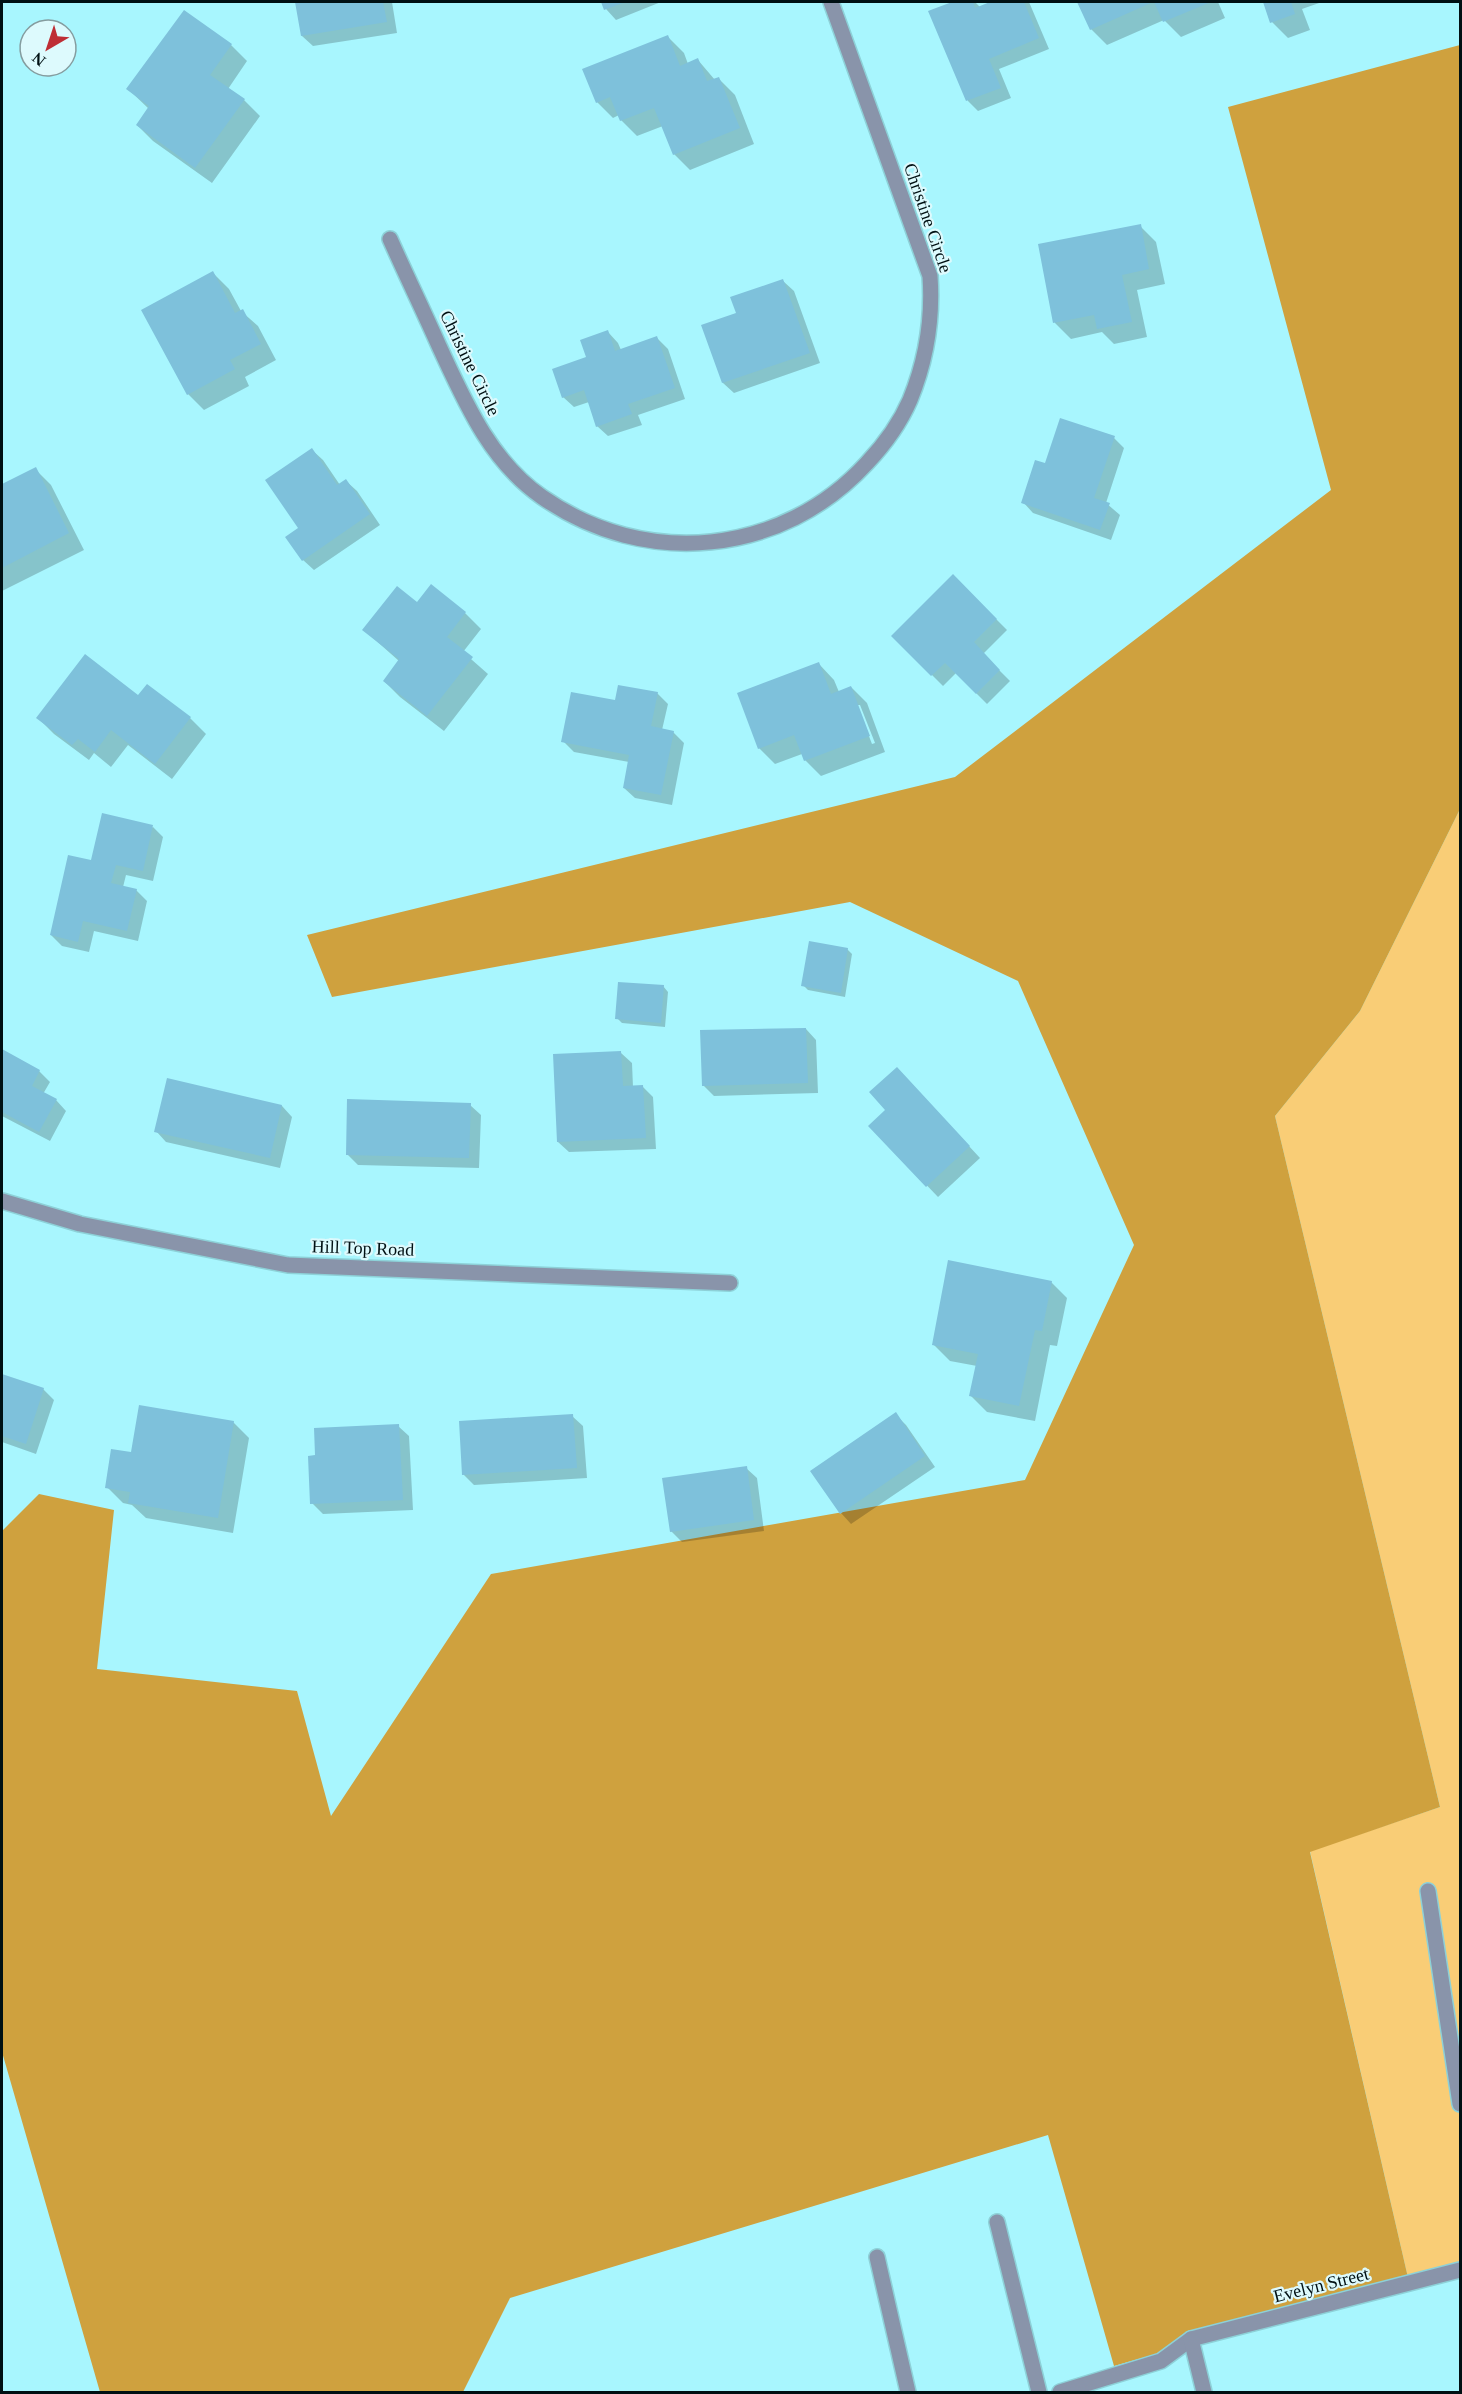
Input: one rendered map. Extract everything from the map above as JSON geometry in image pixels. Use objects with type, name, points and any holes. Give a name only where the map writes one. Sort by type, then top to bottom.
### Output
[{"type":"street","name":"Christine Circle","points":[[390,239],[472,417],[504,462],[542,497],[586,522],[634,539],[660,543],[711,543],[761,533],[807,513],[849,483],[889,436],[910,401],[926,352],[932,302],[930,276],[831,2]]},
{"type":"street","name":"Hill Top Road","points":[[2,1201],[80,1224],[288,1265],[730,1283]]},
{"type":"street","points":[[1428,1892],[1461,2104]]},
{"type":"street","points":[[997,2222],[1039,2392]]},
{"type":"street","points":[[877,2258],[908,2392]]},
{"type":"street","name":"Evelyn Street","points":[[1191,2339],[1461,2270]]},
{"type":"street","points":[[1060,2392],[1161,2361],[1191,2339],[1204,2392]]},
{"type":"shaded area","points":[[1460,45],[1460,809],[1360,1011],[1275,1116],[1440,1807],[1310,1852],[1409,2282],[1114,2366],[1048,2135],[510,2298],[463,2392],[100,2392],[2,2052],[2,1531],[39,1494],[114,1510],[97,1669],[297,1691],[331,1816],[491,1574],[1025,1480],[1134,1245],[1018,981],[850,902],[332,997],[307,935],[955,777],[1331,490],[1228,107]]},
{"type":"shaded area","points":[[1460,809],[1460,2268],[1409,2282],[1310,1851],[1440,1807],[1275,1116],[1360,1011]]},
{"type":"building","points":[[295,2],[383,2],[387,22],[301,36]]},
{"type":"building","points":[[601,2],[625,2],[604,10]]},
{"type":"building","points":[[952,2],[973,2],[975,8],[990,2],[1024,2],[1039,38],[989,59],[1001,88],[966,101],[928,11]]},
{"type":"building","points":[[1077,2],[1153,2],[1090,30]]},
{"type":"building","points":[[1154,2],[1211,2],[1163,22]]},
{"type":"building","points":[[1263,2],[1291,2],[1295,14],[1270,23]]},
{"type":"building","points":[[184,10],[232,44],[210,75],[245,99],[195,168],[136,125],[149,106],[126,89]]},
{"type":"building","points":[[668,35],[680,66],[698,58],[707,81],[719,77],[740,128],[673,155],[654,108],[620,121],[610,97],[596,103],[582,69]]},
{"type":"building","points":[[1141,224],[1149,269],[1122,275],[1132,322],[1097,329],[1094,315],[1053,323],[1038,244]]},
{"type":"building","points":[[213,271],[235,313],[243,309],[261,344],[230,360],[235,369],[187,395],[141,310]]},
{"type":"building","points":[[783,279],[810,353],[722,383],[701,325],[736,313],[730,297]]},
{"type":"building","points":[[608,330],[615,351],[657,336],[675,388],[628,404],[632,414],[596,427],[584,390],[562,398],[552,369],[586,357],[580,340]]},
{"type":"building","points":[[1060,418],[1115,436],[1094,498],[1110,503],[1100,530],[1021,503],[1035,460],[1045,463]]},
{"type":"building","points":[[312,448],[337,485],[346,479],[370,514],[302,561],[285,537],[298,528],[265,480]]},
{"type":"building","points":[[36,467],[69,533],[2,568],[2,484]]},
{"type":"building","points":[[953,574],[997,619],[974,642],[1000,670],[976,694],[945,663],[931,676],[891,636]]},
{"type":"building","points":[[431,584],[466,612],[447,637],[473,657],[427,716],[383,681],[399,659],[362,630],[397,586],[417,602]]},
{"type":"building","points":[[85,654],[138,695],[147,684],[191,717],[155,764],[111,730],[95,752],[78,739],[72,745],[36,718]]},
{"type":"building","points":[[819,662],[831,694],[851,686],[870,736],[804,761],[794,735],[758,749],[737,693]]},
{"type":"building","points":[[618,685],[658,692],[651,726],[674,731],[661,795],[623,788],[629,755],[561,742],[571,692],[615,700]]},
{"type":"building","points":[[102,813],[153,825],[143,871],[116,865],[111,883],[137,889],[127,931],[83,921],[78,942],[50,935],[68,855],[91,860]]},
{"type":"building","points":[[809,941],[848,948],[841,993],[801,986]]},
{"type":"building","points":[[618,982],[664,985],[661,1023],[615,1019]]},
{"type":"building","points":[[806,1028],[808,1083],[702,1086],[700,1030]]},
{"type":"building","points":[[2,1049],[40,1070],[32,1086],[57,1099],[39,1132],[2,1112]]},
{"type":"building","points":[[621,1051],[623,1086],[643,1085],[646,1138],[557,1142],[553,1054]]},
{"type":"building","points":[[897,1067],[970,1146],[926,1187],[868,1126],[885,1110],[869,1092]]},
{"type":"building","points":[[167,1078],[282,1105],[270,1158],[154,1132]]},
{"type":"building","points":[[347,1099],[471,1103],[469,1158],[346,1155]]},
{"type":"building","points":[[948,1260],[1052,1281],[1042,1331],[1035,1330],[1019,1406],[969,1396],[978,1354],[932,1345]]},
{"type":"building","points":[[2,1374],[44,1388],[26,1444],[2,1436]]},
{"type":"building","points":[[139,1405],[234,1421],[218,1518],[128,1503],[130,1492],[105,1488],[111,1449],[131,1452]]},
{"type":"building","points":[[896,1412],[925,1456],[840,1514],[810,1471]]},
{"type":"building","points":[[573,1414],[577,1468],[462,1475],[459,1421]]},
{"type":"building","points":[[399,1424],[403,1500],[310,1504],[308,1456],[315,1455],[314,1428]]},
{"type":"building","points":[[747,1466],[754,1520],[670,1532],[662,1478]]}]
